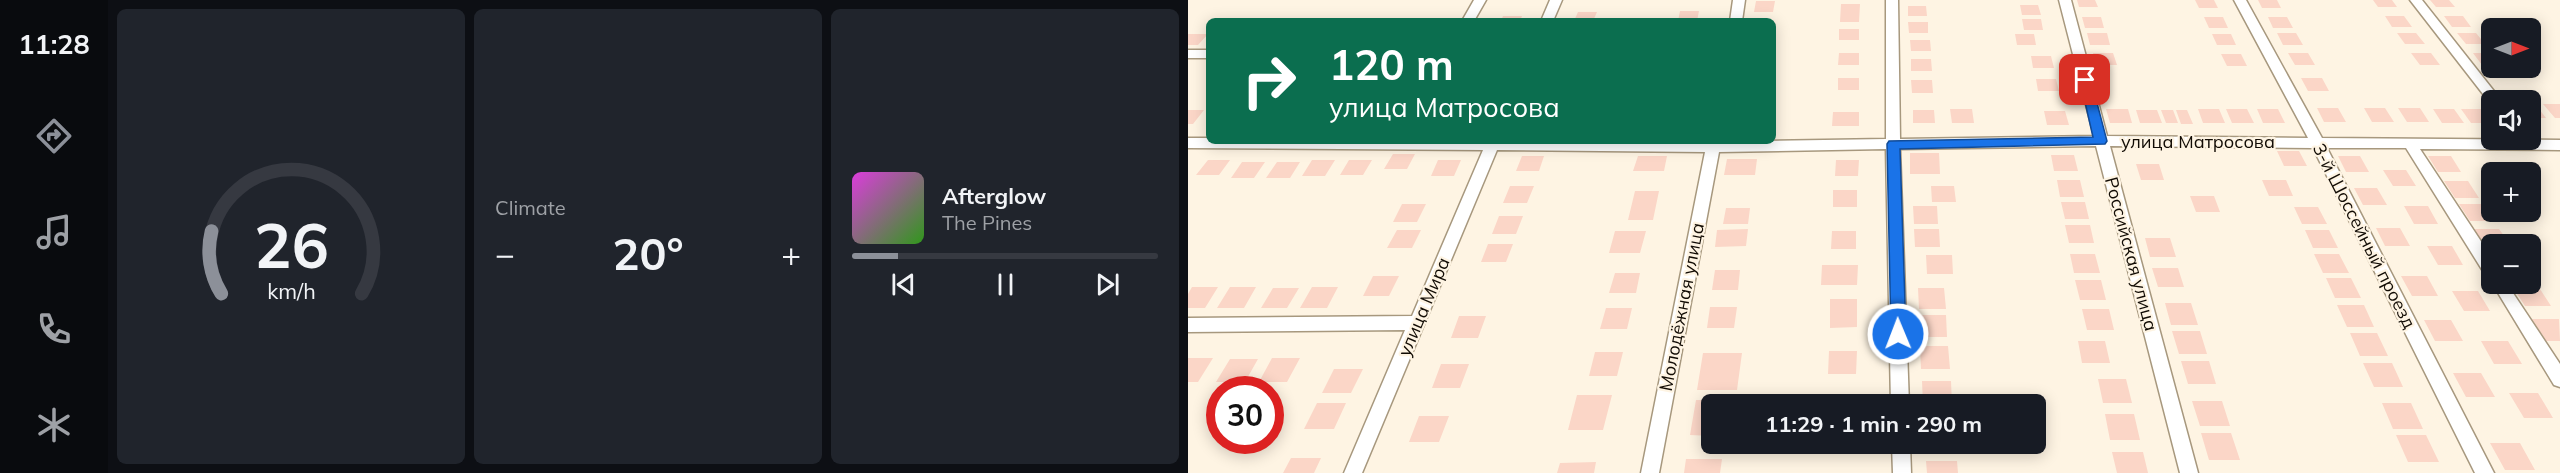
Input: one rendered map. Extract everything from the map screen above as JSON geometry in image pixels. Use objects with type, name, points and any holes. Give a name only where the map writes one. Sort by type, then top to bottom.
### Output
[{"type":"street","points":[[1470,18],[1480,0]]},
{"type":"street","points":[[1548,18],[1556,0]]},
{"type":"street","points":[[1736,18],[1739,0]]},
{"type":"street","points":[[1892,0],[1893,144],[1900,394]]},
{"type":"street","name":"Российская улица","points":[[2065,0],[2100,141],[2189,473]]},
{"type":"street","name":"3-й Шоссейный проезд","points":[[2240,0],[2317,142],[2485,473]]},
{"type":"street","points":[[2416,0],[2487,90]]},
{"type":"street","points":[[1188,54],[1206,54]]},
{"type":"street","name":"улица Матросова","points":[[1713,144],[2100,141],[2481,142]]},
{"type":"street","name":"улица Матросова","points":[[1188,143],[1206,143]]},
{"type":"street","points":[[2409,143],[2481,255]]},
{"type":"street","name":"улица Матросова","points":[[2541,143],[2560,145]]},
{"type":"street","name":"улица Мира","points":[[1353,473],[1492,144]]},
{"type":"street","name":"Молодёжная улица","points":[[1650,473],[1713,144]]},
{"type":"street","points":[[2505,294],[2560,379]]},
{"type":"street","points":[[1188,325],[1417,323]]},
{"type":"street","points":[[1901,454],[1902,473]]},
{"type":"building","points":[[2077,0],[2095,0],[2098,7],[2079,7]]},
{"type":"building","points":[[2195,0],[2214,0],[2218,8],[2199,8]]},
{"type":"building","points":[[2258,0],[2277,0],[2281,8],[2262,8]]},
{"type":"building","points":[[2373,0],[2392,0],[2397,7],[2378,7]]},
{"type":"building","points":[[2430,0],[2449,0],[2455,7],[2436,7]]},
{"type":"building","points":[[1756,1],[1775,1],[1773,12],[1754,12]]},
{"type":"building","points":[[1841,4],[1860,4],[1859,22],[1840,22]]},
{"type":"building","points":[[2020,5],[2038,5],[2041,15],[2022,15]]},
{"type":"building","points":[[1908,6],[1926,6],[1927,16],[1908,16]]},
{"type":"building","points":[[1680,11],[1699,11],[1698,18],[1679,18]]},
{"type":"building","points":[[1578,12],[1597,12],[1594,18],[1575,18]]},
{"type":"building","points":[[1503,16],[1522,16],[1521,18],[1502,18]]},
{"type":"building","points":[[2385,16],[2404,16],[2412,27],[2392,27]]},
{"type":"building","points":[[2444,16],[2463,16],[2471,27],[2452,27]]},
{"type":"building","points":[[2082,17],[2101,17],[2104,28],[2085,28]]},
{"type":"building","points":[[2204,17],[2223,17],[2228,28],[2209,28]]},
{"type":"building","points":[[2268,17],[2287,17],[2293,28],[2273,28]]},
{"type":"building","points":[[2022,19],[2041,19],[2043,30],[2024,30]]},
{"type":"building","points":[[1908,22],[1928,22],[1928,33],[1909,33]]},
{"type":"building","points":[[1839,29],[1859,29],[1859,40],[1839,40]]},
{"type":"building","points":[[2087,33],[2107,33],[2110,45],[2090,45]]},
{"type":"building","points":[[2277,33],[2296,33],[2303,45],[2283,45]]},
{"type":"building","points":[[2397,33],[2416,33],[2425,44],[2405,44]]},
{"type":"building","points":[[2457,33],[2476,33],[2481,39],[2481,44],[2466,44]]},
{"type":"building","points":[[1188,34],[1206,34],[1198,45],[1188,45]]},
{"type":"building","points":[[2015,34],[2034,34],[2036,45],[2017,45]]},
{"type":"building","points":[[2212,34],[2231,34],[2236,45],[2217,45]]},
{"type":"building","points":[[1910,40],[1930,40],[1931,51],[1911,51]]},
{"type":"building","points":[[1839,53],[1859,53],[1859,65],[1838,65]]},
{"type":"building","points":[[2093,53],[2113,53],[2117,65],[2097,65]]},
{"type":"building","points":[[2288,53],[2308,53],[2315,65],[2295,65]]},
{"type":"building","points":[[2411,53],[2431,53],[2440,65],[2420,65]]},
{"type":"building","points":[[2473,53],[2481,53],[2481,64]]},
{"type":"building","points":[[2221,54],[2241,54],[2247,66],[2227,66]]},
{"type":"building","points":[[2031,56],[2051,56],[2054,68],[2033,68]]},
{"type":"building","points":[[1911,59],[1931,59],[1932,71],[1911,71]]},
{"type":"building","points":[[1838,78],[1859,78],[1859,90],[1838,90]]},
{"type":"building","points":[[2301,78],[2322,78],[2329,91],[2308,91]]},
{"type":"building","points":[[2036,79],[2056,79],[2059,91],[2038,91]]},
{"type":"building","points":[[1911,80],[1932,80],[1933,93],[1912,93]]},
{"type":"building","points":[[2543,104],[2560,104],[2560,118],[2555,118]]},
{"type":"building","points":[[2317,108],[2338,108],[2346,122],[2324,122]]},
{"type":"building","points":[[2364,108],[2385,108],[2394,122],[2372,122]]},
{"type":"building","points":[[2398,108],[2420,108],[2429,122],[2407,122]]},
{"type":"building","points":[[1950,109],[1972,109],[1974,123],[1952,123]]},
{"type":"building","points":[[2106,109],[2128,109],[2132,123],[2110,123]]},
{"type":"building","points":[[2198,109],[2219,109],[2225,123],[2203,123]]},
{"type":"building","points":[[2226,109],[2247,109],[2254,123],[2232,123]]},
{"type":"building","points":[[2257,109],[2278,109],[2285,123],[2263,123]]},
{"type":"building","points":[[2433,109],[2454,109],[2464,123],[2442,123]]},
{"type":"building","points":[[2461,109],[2481,109],[2481,123],[2471,123]]},
{"type":"building","points":[[1188,110],[1204,110],[1193,124],[1188,124]]},
{"type":"building","points":[[1913,110],[1934,110],[1935,123],[1913,123]]},
{"type":"building","points":[[2136,110],[2157,110],[2162,123],[2140,123]]},
{"type":"building","points":[[2161,110],[2173,110],[2178,123],[2166,123]]},
{"type":"building","points":[[2176,110],[2187,110],[2193,124],[2181,124]]},
{"type":"building","points":[[2044,111],[2065,111],[2069,125],[2047,125]]},
{"type":"building","points":[[1833,112],[1859,112],[1859,126],[1832,126]]},
{"type":"building","points":[[2277,151],[2299,151],[2307,166],[2284,166]]},
{"type":"building","points":[[1910,153],[1939,153],[1940,174],[1910,174]]},
{"type":"building","points":[[1393,154],[1415,154],[1407,169],[1384,169]]},
{"type":"building","points":[[2051,155],[2074,155],[2078,171],[2054,171]]},
{"type":"building","points":[[1522,156],[1544,156],[1539,171],[1516,171]]},
{"type":"building","points":[[1638,156],[1667,156],[1664,171],[1633,171]]},
{"type":"building","points":[[2338,156],[2360,156],[2369,172],[2346,172]]},
{"type":"building","points":[[2428,156],[2451,156],[2461,172],[2438,172]]},
{"type":"building","points":[[1727,159],[1757,159],[1755,175],[1724,175]]},
{"type":"building","points":[[1208,160],[1230,160],[1219,175],[1196,175]]},
{"type":"building","points":[[1312,160],[1335,160],[1325,176],[1302,176]]},
{"type":"building","points":[[1349,160],[1372,160],[1363,175],[1340,175]]},
{"type":"building","points":[[1438,160],[1461,160],[1454,176],[1431,176]]},
{"type":"building","points":[[1836,160],[1859,160],[1858,176],[1835,176]]},
{"type":"building","points":[[1242,162],[1265,162],[1254,178],[1231,178]]},
{"type":"building","points":[[1277,162],[1300,162],[1290,178],[1266,178]]},
{"type":"building","points":[[2136,164],[2159,164],[2164,180],[2141,180]]},
{"type":"building","points":[[2383,170],[2406,170],[2416,186],[2393,186]]},
{"type":"building","points":[[2057,180],[2080,180],[2084,197],[2060,197]]},
{"type":"building","points":[[2262,180],[2286,180],[2293,196],[2269,196]]},
{"type":"building","points":[[2444,181],[2468,181],[2479,198],[2455,198]]},
{"type":"building","points":[[1510,186],[1534,186],[1527,203],[1503,203]]},
{"type":"building","points":[[1931,186],[1954,186],[1956,202],[1932,202]]},
{"type":"building","points":[[2354,188],[2377,188],[2387,205],[2363,205]]},
{"type":"building","points":[[1833,190],[1857,190],[1857,207],[1833,207]]},
{"type":"building","points":[[1635,191],[1659,191],[1653,220],[1628,220]]},
{"type":"building","points":[[2190,196],[2214,196],[2220,212],[2196,212]]},
{"type":"building","points":[[2061,202],[2085,202],[2089,219],[2065,219]]},
{"type":"building","points":[[1402,204],[1426,204],[1417,222],[1393,222]]},
{"type":"building","points":[[2459,204],[2481,204],[2481,221],[2470,221]]},
{"type":"building","points":[[1913,206],[1937,206],[1938,224],[1914,224]]},
{"type":"building","points":[[2404,206],[2428,206],[2438,224],[2414,224]]},
{"type":"building","points":[[2294,207],[2318,207],[2327,224],[2302,224]]},
{"type":"building","points":[[1726,208],[1750,208],[1748,224],[1723,224]]},
{"type":"building","points":[[1499,216],[1523,216],[1516,234],[1492,234]]},
{"type":"building","points":[[2065,225],[2090,225],[2094,243],[2069,243]]},
{"type":"building","points":[[2376,228],[2400,228],[2410,246],[2385,246]]},
{"type":"building","points":[[1748,229],[1746,246],[1715,247],[1717,230]]},
{"type":"building","points":[[1914,229],[1939,229],[1940,247],[1915,247]]},
{"type":"building","points":[[2474,229],[2499,229],[2503,234],[2481,234],[2481,240]]},
{"type":"building","points":[[1397,230],[1421,230],[1412,248],[1387,248]]},
{"type":"building","points":[[2305,230],[2329,230],[2338,248],[2313,248]]},
{"type":"building","points":[[1615,231],[1646,231],[1640,253],[1609,253]]},
{"type":"building","points":[[1832,231],[1856,231],[1856,249],[1831,249]]},
{"type":"building","points":[[2145,238],[2170,238],[2176,257],[2150,257]]},
{"type":"building","points":[[1488,244],[1513,244],[1506,262],[1481,262]]},
{"type":"building","points":[[2427,246],[2452,246],[2463,265],[2438,265]]},
{"type":"building","points":[[2070,254],[2095,254],[2100,273],[2074,273]]},
{"type":"building","points":[[2314,254],[2339,254],[2349,273],[2323,273]]},
{"type":"building","points":[[1926,255],[1952,255],[1953,274],[1927,274]]},
{"type":"building","points":[[1822,265],[1858,265],[1857,285],[1821,285]]},
{"type":"building","points":[[2152,268],[2178,268],[2184,287],[2158,287]]},
{"type":"building","points":[[1715,270],[1740,270],[1738,290],[1712,290]]},
{"type":"building","points":[[1615,273],[1640,273],[1636,293],[1609,293]]},
{"type":"building","points":[[1373,276],[1399,276],[1389,296],[1363,296]]},
{"type":"building","points":[[2401,276],[2427,276],[2438,296],[2412,296]]},
{"type":"building","points":[[2326,278],[2351,278],[2361,298],[2335,298]]},
{"type":"building","points":[[2075,280],[2101,280],[2106,300],[2080,300]]},
{"type":"building","points":[[1192,287],[1218,287],[1205,308],[1188,308],[1188,294]]},
{"type":"building","points":[[1230,287],[1256,287],[1244,308],[1217,308]]},
{"type":"building","points":[[1312,287],[1338,287],[1327,308],[1300,308]]},
{"type":"building","points":[[1273,288],[1299,288],[1287,308],[1261,308]]},
{"type":"building","points":[[1918,288],[1944,288],[1946,309],[1919,309]]},
{"type":"building","points":[[2452,291],[2478,291],[2490,311],[2464,311]]},
{"type":"building","points":[[2541,291],[2551,306],[2525,306],[2517,294],[2541,294]]},
{"type":"building","points":[[1830,299],[1857,299],[1857,327],[1830,328]]},
{"type":"building","points":[[2165,303],[2191,303],[2198,325],[2171,325]]},
{"type":"building","points":[[2337,305],[2364,305],[2374,327],[2347,327]]},
{"type":"building","points":[[1710,307],[1737,307],[1734,328],[1707,328]]},
{"type":"building","points":[[1606,308],[1632,308],[1627,329],[1600,329]]},
{"type":"building","points":[[2082,309],[2109,309],[2114,330],[2087,330]]},
{"type":"building","points":[[1919,315],[1946,315],[1947,337],[1920,337]]},
{"type":"building","points":[[1459,316],[1486,316],[1478,338],[1451,338]]},
{"type":"building","points":[[2532,319],[2559,319],[2560,341],[2546,341]]},
{"type":"building","points":[[2424,320],[2451,320],[2463,341],[2435,341]]},
{"type":"building","points":[[2172,331],[2200,331],[2207,354],[2179,354]]},
{"type":"building","points":[[2350,333],[2377,333],[2388,356],[2360,356]]},
{"type":"building","points":[[2078,341],[2105,341],[2110,363],[2082,363]]},
{"type":"building","points":[[2481,341],[2508,341],[2522,364],[2494,364]]},
{"type":"building","points":[[1920,346],[1948,346],[1950,369],[1921,369]]},
{"type":"building","points":[[1829,351],[1857,351],[1856,374],[1828,374]]},
{"type":"building","points":[[1595,352],[1623,352],[1617,376],[1589,376]]},
{"type":"building","points":[[1703,353],[1742,353],[1737,390],[1697,390]]},
{"type":"building","points":[[1188,358],[1213,358],[1198,382],[1188,382]]},
{"type":"building","points":[[1272,358],[1300,358],[1287,382],[1284,382],[1284,376],[1262,376]]},
{"type":"building","points":[[1230,359],[1258,359],[1248,376],[1220,376]]},
{"type":"building","points":[[2181,361],[2209,361],[2216,384],[2188,384]]},
{"type":"building","points":[[2363,363],[2392,363],[2403,387],[2374,387]]},
{"type":"building","points":[[1441,364],[1469,364],[1460,388],[1432,388]]},
{"type":"building","points":[[1334,369],[1363,369],[1351,393],[1322,393]]},
{"type":"building","points":[[2453,373],[2481,373],[2495,397],[2466,397]]},
{"type":"building","points":[[2098,379],[2126,379],[2132,403],[2103,403]]},
{"type":"building","points":[[1922,381],[1951,381],[1952,394],[1923,394]]},
{"type":"building","points":[[2509,393],[2538,393],[2553,418],[2524,418]]},
{"type":"building","points":[[1577,395],[1612,395],[1603,430],[1568,430]]},
{"type":"building","points":[[1696,400],[1701,400],[1701,436],[1690,435]]},
{"type":"building","points":[[2192,401],[2222,401],[2230,426],[2200,426]]},
{"type":"building","points":[[1317,403],[1346,403],[1334,429],[1304,429]]},
{"type":"building","points":[[2382,403],[2411,403],[2423,429],[2393,429]]},
{"type":"building","points":[[2105,414],[2134,414],[2140,440],[2110,440]]},
{"type":"building","points":[[1419,416],[1449,416],[1439,442],[1409,442]]},
{"type":"building","points":[[2201,433],[2231,433],[2240,460],[2209,460]]},
{"type":"building","points":[[2396,435],[2426,435],[2439,462],[2408,462]]},
{"type":"building","points":[[2490,443],[2520,443],[2535,470],[2505,470]]},
{"type":"building","points":[[2112,452],[2143,452],[2148,473],[2117,473]]},
{"type":"building","points":[[1291,458],[1321,458],[1314,473],[1283,473]]},
{"type":"building","points":[[1686,459],[1722,459],[1720,473],[1684,473]]},
{"type":"building","points":[[1926,461],[1957,461],[1958,473],[1927,473]]},
{"type":"building","points":[[1596,462],[1594,473],[1557,473],[1560,463]]},
{"type":"route","points":[[1898,334],[1893,144],[2100,141],[2085,80]]}]
